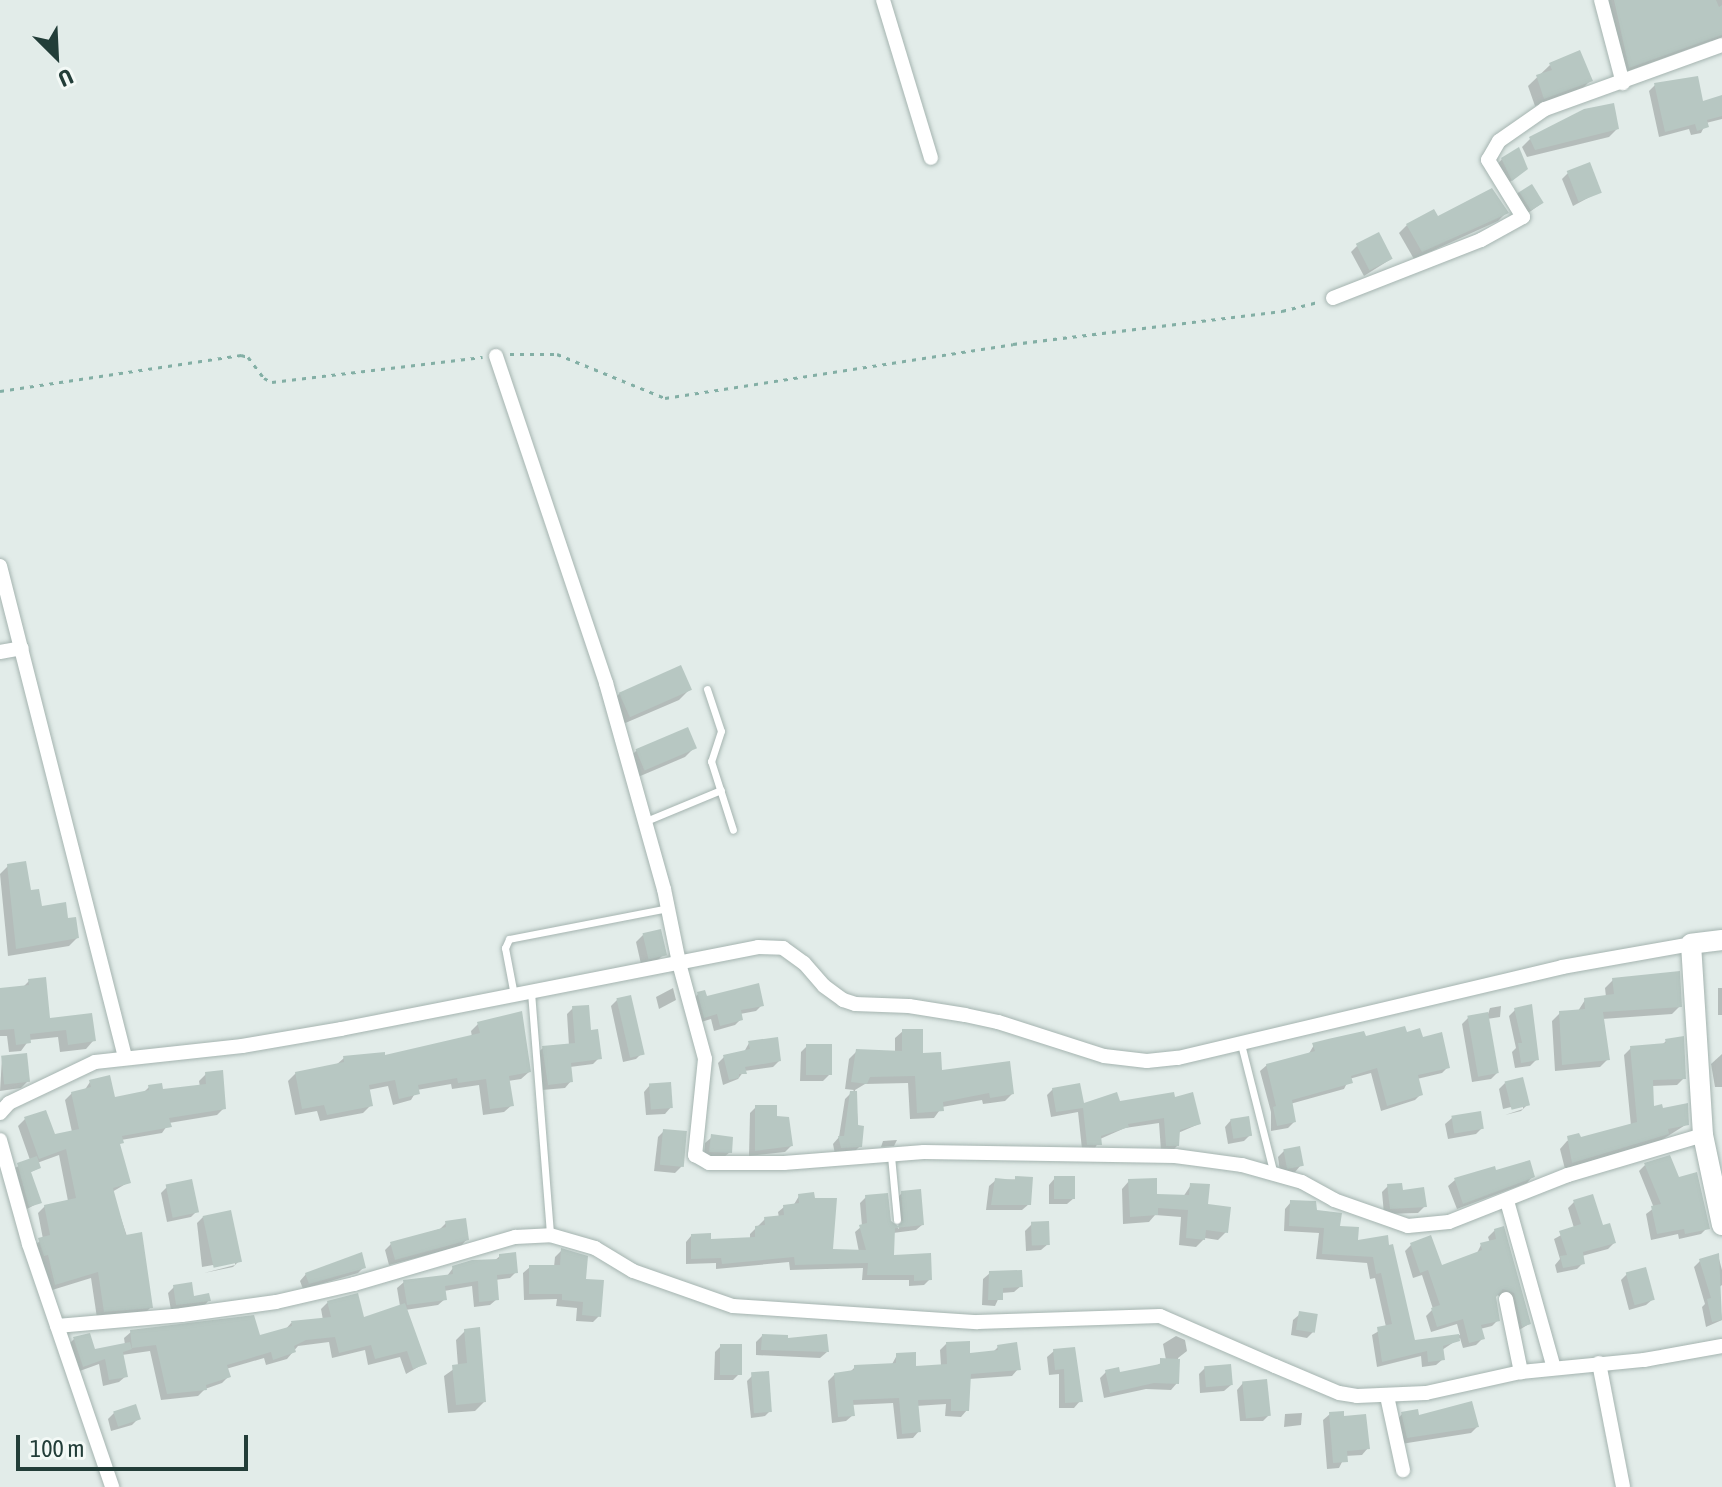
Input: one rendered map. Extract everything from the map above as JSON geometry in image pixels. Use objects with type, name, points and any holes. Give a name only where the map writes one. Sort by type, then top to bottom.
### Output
[{"type":"main road","points":[[1722,940],[1691,944],[1703,1135],[1722,1225]]},
{"type":"street","points":[[883,0],[931,158]]},
{"type":"street","points":[[1601,0],[1623,83]]},
{"type":"street","points":[[1333,298],[1481,240],[1523,217],[1488,160],[1491,150],[1545,109],[1722,45]]},
{"type":"street","points":[[496,356],[606,683],[668,908],[679,963],[705,1059],[695,1155],[709,1163],[1075,1152],[1175,1156],[1242,1165],[1274,1174],[1408,1226],[1449,1222],[1568,1175],[1703,1135]]},
{"type":"street","points":[[0,566],[125,1057]]},
{"type":"street","points":[[0,652],[22,648]]},
{"type":"street","points":[[0,1113],[9,1103],[68,1072],[95,1062],[242,1046],[758,947],[783,948],[804,963],[824,986],[843,1000],[909,1006],[998,1022],[1104,1056],[1147,1061],[1178,1058],[1562,967],[1691,944]]},
{"type":"street","points":[[0,1140],[7,1174],[112,1487]]},
{"type":"street","points":[[1507,1201],[1554,1368]]},
{"type":"street","points":[[57,1326],[182,1315],[276,1302],[354,1284],[515,1237],[550,1235],[595,1248],[633,1271],[733,1306],[977,1322],[1160,1316],[1339,1393],[1387,1396],[1426,1393],[1521,1372],[1644,1360],[1722,1346]]},
{"type":"street","points":[[1506,1299],[1521,1372]]},
{"type":"street","points":[[1599,1363],[1623,1487]]},
{"type":"street","points":[[1387,1396],[1403,1470]]},
{"type":"lane","points":[[707,689],[721,731],[711,761],[733,830]]},
{"type":"lane","points":[[646,821],[721,790]]},
{"type":"lane","points":[[514,995],[505,948],[509,939],[668,908]]},
{"type":"lane","points":[[531,992],[550,1235]]},
{"type":"lane","points":[[1241,1042],[1274,1174]]},
{"type":"lane","points":[[891,1156],[897,1220]]},
{"type":"path","points":[[0,391],[241,355],[248,357],[264,378],[272,382],[528,351],[557,354],[665,398],[1013,344],[1282,311],[1333,298]]},
{"type":"building","points":[[1614,0],[1716,0],[1719,7],[1722,5],[1722,35],[1629,68]]},
{"type":"building","points":[[1580,50],[1593,81],[1544,99],[1536,75],[1552,70],[1549,63]]},
{"type":"building","points":[[1698,76],[1703,101],[1722,95],[1722,116],[1707,120],[1709,127],[1697,131],[1695,124],[1665,132],[1654,83]]},
{"type":"building","points":[[1614,103],[1619,129],[1535,150],[1529,137],[1584,109]]},
{"type":"building","points":[[1519,147],[1528,169],[1512,181],[1501,158]]},
{"type":"building","points":[[1590,162],[1602,193],[1578,202],[1567,171]]},
{"type":"building","points":[[1532,184],[1544,203],[1531,211],[1519,192]]},
{"type":"building","points":[[1492,188],[1509,213],[1422,252],[1406,224],[1434,209],[1438,216]]},
{"type":"building","points":[[1379,232],[1393,259],[1369,271],[1356,244]]},
{"type":"building","points":[[681,665],[692,690],[630,717],[619,693]]},
{"type":"building","points":[[688,727],[697,748],[645,770],[636,749]]},
{"type":"building","points":[[26,861],[31,890],[39,889],[42,906],[66,902],[68,918],[76,917],[79,938],[16,949],[7,864]]},
{"type":"building","points":[[661,929],[667,955],[649,960],[642,933]]},
{"type":"building","points":[[1680,971],[1682,1007],[1603,1012],[1610,1060],[1562,1065],[1559,1011],[1585,1009],[1584,998],[1614,994],[1612,978]]},
{"type":"building","points":[[46,977],[50,1018],[92,1013],[96,1041],[68,1045],[66,1030],[30,1034],[31,1043],[16,1045],[14,1029],[0,1030],[0,988],[29,985],[28,979]]},
{"type":"building","points":[[759,983],[764,1006],[741,1010],[743,1020],[720,1026],[717,1014],[704,1018],[697,992],[705,990],[707,996]]},
{"type":"building","points":[[631,995],[645,1054],[630,1058],[616,998]]},
{"type":"building","points":[[1532,1004],[1539,1060],[1521,1063],[1518,1043],[1522,1043],[1514,1008]]},
{"type":"building","points":[[589,1005],[591,1030],[598,1029],[602,1059],[571,1063],[573,1082],[548,1085],[542,1046],[575,1043],[572,1006]]},
{"type":"building","points":[[522,1011],[531,1072],[509,1076],[514,1106],[490,1109],[486,1079],[458,1083],[457,1078],[418,1085],[420,1094],[399,1099],[395,1080],[369,1085],[373,1106],[327,1115],[324,1105],[302,1109],[295,1072],[344,1062],[343,1056],[385,1052],[385,1055],[480,1033],[477,1022]]},
{"type":"building","points":[[1488,1012],[1499,1073],[1478,1077],[1467,1016]]},
{"type":"building","points":[[1405,1026],[1407,1032],[1420,1028],[1423,1037],[1442,1032],[1450,1068],[1418,1075],[1423,1095],[1387,1106],[1377,1068],[1351,1076],[1353,1083],[1292,1100],[1296,1122],[1277,1126],[1273,1107],[1276,1106],[1266,1064],[1315,1051],[1312,1043],[1364,1031],[1366,1036]]},
{"type":"building","points":[[902,1029],[923,1029],[923,1053],[941,1052],[942,1070],[1010,1061],[1014,1094],[990,1098],[989,1093],[943,1102],[944,1111],[917,1113],[915,1076],[870,1077],[867,1084],[851,1082],[856,1049],[902,1051]]},
{"type":"building","points":[[1684,1036],[1686,1079],[1653,1080],[1654,1106],[1662,1104],[1663,1108],[1688,1103],[1689,1125],[1668,1129],[1669,1134],[1572,1163],[1567,1136],[1579,1133],[1581,1137],[1637,1122],[1630,1046],[1666,1043],[1665,1039]]},
{"type":"building","points":[[778,1037],[781,1061],[745,1067],[747,1074],[739,1074],[739,1078],[729,1080],[723,1055],[750,1049],[748,1041]]},
{"type":"building","points":[[806,1044],[832,1044],[832,1075],[806,1075]]},
{"type":"building","points":[[27,1053],[30,1082],[4,1085],[1,1056]]},
{"type":"building","points":[[223,1070],[226,1109],[169,1118],[172,1127],[122,1136],[124,1143],[120,1144],[131,1183],[113,1188],[126,1235],[142,1232],[153,1308],[104,1312],[98,1272],[55,1285],[48,1255],[44,1256],[38,1238],[50,1235],[44,1205],[76,1198],[66,1149],[39,1159],[24,1117],[46,1110],[55,1134],[79,1129],[71,1092],[91,1087],[89,1080],[110,1075],[115,1097],[149,1090],[148,1085],[162,1083],[163,1089],[206,1084],[205,1072]]},
{"type":"building","points":[[1523,1077],[1530,1105],[1512,1110],[1505,1082]]},
{"type":"building","points":[[671,1082],[673,1108],[651,1109],[649,1084]]},
{"type":"building","points":[[1080,1083],[1084,1103],[1117,1092],[1120,1101],[1174,1092],[1175,1097],[1193,1092],[1201,1124],[1180,1130],[1179,1146],[1166,1146],[1164,1118],[1128,1124],[1129,1127],[1101,1136],[1102,1145],[1087,1145],[1083,1108],[1056,1112],[1052,1088]]},
{"type":"building","points":[[850,1091],[857,1091],[858,1125],[864,1126],[862,1147],[841,1148],[838,1136],[844,1136]]},
{"type":"building","points":[[755,1105],[777,1105],[777,1116],[789,1117],[793,1146],[755,1151]]},
{"type":"building","points":[[1481,1111],[1484,1129],[1454,1133],[1451,1116]]},
{"type":"building","points":[[1249,1116],[1252,1136],[1233,1139],[1230,1119]]},
{"type":"building","points":[[663,1129],[687,1131],[684,1167],[660,1165]]},
{"type":"building","points":[[711,1134],[733,1137],[732,1153],[709,1152]]},
{"type":"building","points":[[1300,1146],[1304,1166],[1287,1169],[1283,1149]]},
{"type":"building","points":[[1670,1155],[1679,1177],[1697,1172],[1710,1229],[1685,1234],[1684,1229],[1657,1234],[1651,1206],[1661,1204],[1644,1163]]},
{"type":"building","points":[[37,1156],[41,1168],[31,1172],[42,1203],[29,1207],[17,1163]]},
{"type":"building","points":[[1530,1160],[1535,1177],[1463,1204],[1454,1178]]},
{"type":"building","points":[[1015,1176],[1033,1177],[1031,1205],[991,1205],[995,1178],[1015,1180]]},
{"type":"building","points":[[1054,1176],[1075,1176],[1075,1199],[1054,1199]]},
{"type":"building","points":[[1157,1178],[1157,1194],[1189,1195],[1190,1183],[1210,1184],[1208,1204],[1231,1207],[1228,1233],[1206,1230],[1205,1240],[1186,1238],[1188,1210],[1158,1208],[1158,1215],[1130,1217],[1128,1179]]},
{"type":"building","points":[[192,1179],[199,1212],[173,1218],[166,1185]]},
{"type":"building","points":[[1402,1183],[1403,1190],[1424,1187],[1427,1207],[1390,1209],[1387,1184]]},
{"type":"building","points":[[921,1189],[924,1225],[895,1228],[894,1255],[931,1253],[932,1280],[914,1281],[914,1275],[867,1275],[868,1263],[795,1265],[794,1257],[722,1264],[721,1258],[691,1259],[691,1234],[711,1233],[711,1239],[755,1237],[755,1226],[765,1225],[764,1217],[784,1215],[783,1205],[799,1203],[798,1194],[814,1192],[815,1198],[837,1198],[833,1249],[866,1250],[859,1225],[867,1223],[865,1195],[888,1193],[891,1221],[898,1226],[903,1220],[901,1191]]},
{"type":"building","points":[[1593,1194],[1603,1225],[1610,1223],[1616,1243],[1583,1252],[1585,1264],[1563,1268],[1560,1256],[1567,1255],[1559,1231],[1581,1224],[1573,1200]]},
{"type":"building","points":[[1290,1200],[1316,1201],[1317,1210],[1342,1213],[1340,1226],[1359,1227],[1358,1240],[1388,1235],[1389,1245],[1393,1244],[1415,1340],[1459,1334],[1460,1341],[1443,1346],[1445,1360],[1428,1362],[1427,1351],[1382,1362],[1377,1327],[1392,1324],[1381,1273],[1376,1274],[1373,1257],[1322,1254],[1324,1228],[1289,1226]]},
{"type":"building","points":[[231,1210],[242,1262],[214,1268],[203,1216]]},
{"type":"building","points":[[466,1218],[469,1240],[395,1260],[390,1242],[446,1227],[445,1221]]},
{"type":"building","points":[[1049,1221],[1050,1245],[1032,1246],[1031,1222]]},
{"type":"building","points":[[1504,1226],[1531,1324],[1522,1327],[1514,1293],[1503,1289],[1496,1297],[1500,1321],[1481,1325],[1485,1339],[1469,1343],[1463,1319],[1437,1327],[1431,1308],[1440,1305],[1428,1270],[1420,1273],[1410,1243],[1431,1235],[1442,1265],[1482,1250],[1480,1243],[1496,1239],[1494,1229]]},
{"type":"building","points":[[561,1248],[588,1256],[586,1279],[604,1280],[601,1317],[582,1315],[583,1302],[562,1300],[562,1294],[529,1294],[529,1265],[560,1265]]},
{"type":"building","points":[[362,1252],[366,1268],[309,1284],[305,1273]]},
{"type":"building","points":[[516,1252],[518,1273],[497,1275],[499,1300],[479,1302],[478,1281],[445,1286],[447,1300],[407,1305],[403,1280],[453,1274],[452,1266],[472,1260],[499,1259],[499,1254]]},
{"type":"building","points":[[1719,1253],[1722,1320],[1712,1322],[1707,1299],[1711,1298],[1699,1259]]},
{"type":"building","points":[[1646,1267],[1655,1300],[1635,1305],[1626,1272]]},
{"type":"building","points":[[1022,1270],[1023,1287],[1003,1288],[1003,1300],[988,1300],[989,1271]]},
{"type":"building","points":[[192,1282],[194,1296],[209,1293],[211,1301],[176,1305],[173,1285]]},
{"type":"building","points":[[358,1293],[364,1317],[405,1303],[427,1364],[413,1369],[407,1351],[375,1359],[371,1345],[339,1353],[335,1337],[306,1340],[294,1346],[296,1352],[273,1360],[271,1352],[227,1365],[231,1377],[206,1385],[207,1390],[167,1394],[156,1345],[132,1348],[130,1330],[254,1315],[260,1335],[292,1326],[291,1321],[331,1317],[327,1301]]},
{"type":"building","points":[[1299,1311],[1318,1314],[1315,1333],[1296,1330]]},
{"type":"building","points":[[480,1327],[486,1402],[456,1405],[452,1365],[467,1363],[464,1329]]},
{"type":"building","points":[[90,1333],[95,1349],[130,1342],[132,1349],[123,1352],[128,1377],[109,1380],[105,1359],[83,1367],[73,1337]]},
{"type":"building","points":[[762,1334],[788,1335],[788,1338],[827,1334],[829,1352],[761,1350]]},
{"type":"building","points":[[970,1341],[970,1353],[998,1350],[997,1345],[1017,1342],[1021,1370],[971,1374],[969,1411],[951,1411],[951,1399],[918,1400],[921,1432],[902,1434],[899,1398],[853,1400],[855,1416],[838,1417],[834,1373],[854,1370],[854,1365],[896,1363],[896,1353],[916,1352],[916,1366],[947,1364],[946,1342]]},
{"type":"building","points":[[720,1344],[742,1344],[742,1375],[720,1375]]},
{"type":"building","points":[[1075,1347],[1083,1402],[1065,1403],[1064,1369],[1055,1370],[1053,1349]]},
{"type":"building","points":[[1160,1358],[1180,1359],[1179,1384],[1154,1383],[1110,1393],[1105,1370],[1119,1367],[1120,1372],[1160,1364]]},
{"type":"building","points":[[1231,1364],[1233,1385],[1206,1387],[1204,1366]]},
{"type":"building","points":[[769,1371],[772,1412],[754,1413],[751,1372]]},
{"type":"building","points":[[1267,1379],[1271,1416],[1246,1418],[1242,1382]]},
{"type":"building","points":[[1472,1401],[1479,1427],[1407,1438],[1401,1412],[1418,1409],[1419,1415]]},
{"type":"building","points":[[136,1404],[141,1419],[118,1427],[113,1411]]},
{"type":"building","points":[[1344,1411],[1344,1416],[1366,1414],[1370,1449],[1347,1451],[1348,1462],[1333,1463],[1329,1412]]}]
